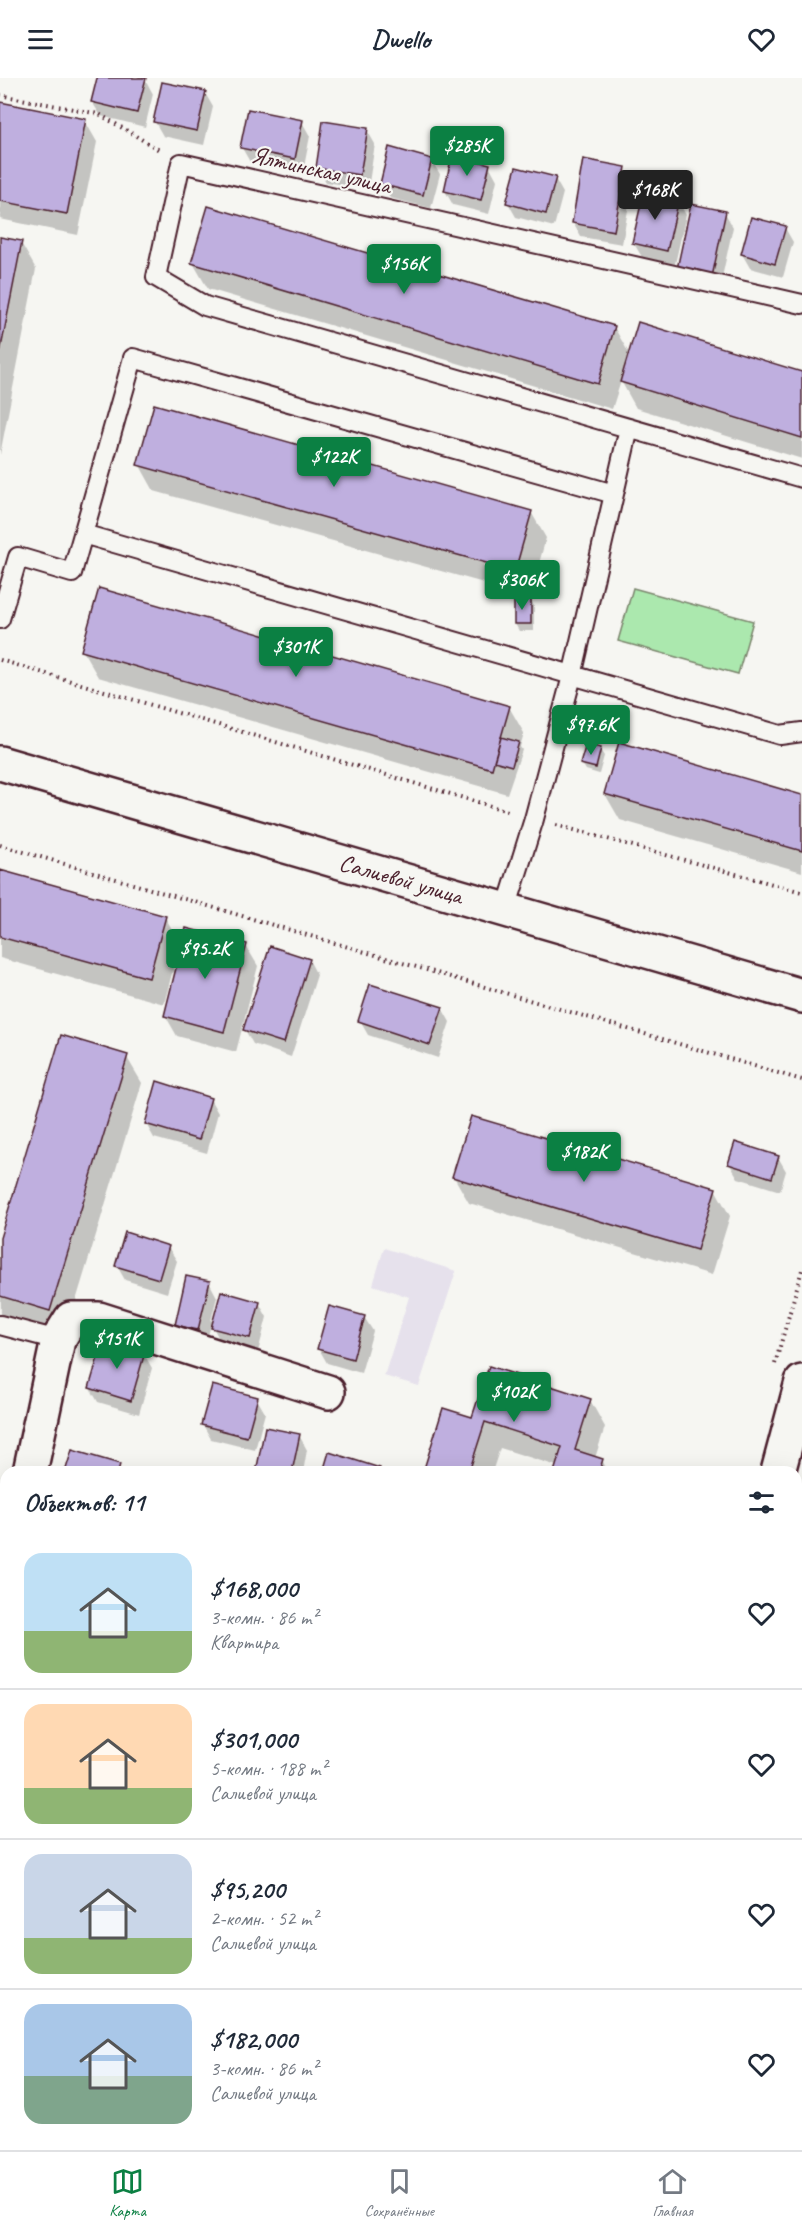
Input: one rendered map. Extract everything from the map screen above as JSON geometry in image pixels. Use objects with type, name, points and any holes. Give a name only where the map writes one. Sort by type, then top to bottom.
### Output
[{"type":"main road","name":"Салиевой улица","points":[[0,764],[802,996]]},
{"type":"main road","points":[[31,1466],[58,1340],[71,1319],[99,1319],[328,1392]]},
{"type":"main road","points":[[780,1466],[802,1382]]},
{"type":"lane","name":"Ялтинская улица","points":[[181,163],[802,304]]},
{"type":"lane","points":[[181,163],[156,277],[205,306],[802,478]]},
{"type":"lane","points":[[0,619],[18,557],[72,573],[133,358],[614,494]]},
{"type":"lane","points":[[506,909],[534,819],[572,676],[629,428]]},
{"type":"lane","points":[[82,534],[780,735],[802,732]]},
{"type":"lane","points":[[0,1326],[58,1340]]},
{"type":"path","points":[[0,95],[99,114],[181,163]]},
{"type":"path","points":[[0,660],[534,819],[802,892]]},
{"type":"path","points":[[0,845],[802,1080]]},
{"type":"shaded area","points":[[384,1248],[456,1271],[419,1386],[384,1376],[409,1297],[373,1285]]},
{"type":"green space","points":[[633,588],[753,621],[738,674],[618,641]]},
{"type":"building","points":[[97,78],[146,78],[137,113],[91,102]]},
{"type":"building","points":[[162,82],[206,91],[197,131],[153,122]]},
{"type":"building","points":[[0,102],[86,119],[67,214],[0,201]]},
{"type":"building","points":[[248,109],[303,120],[295,159],[240,148]]},
{"type":"building","points":[[323,121],[368,128],[360,175],[316,168]]},
{"type":"building","points":[[389,147],[432,159],[423,195],[380,184]]},
{"type":"building","points":[[452,155],[490,164],[481,200],[444,191]]},
{"type":"building","points":[[583,159],[626,167],[614,231],[572,223]]},
{"type":"building","points":[[516,167],[556,177],[546,214],[506,203]]},
{"type":"building","points":[[644,191],[679,199],[667,251],[632,243]]},
{"type":"building","points":[[691,204],[726,211],[712,277],[677,269]]},
{"type":"building","points":[[208,206],[615,326],[598,384],[191,263]]},
{"type":"building","points":[[751,217],[786,226],[775,264],[741,254]]},
{"type":"building","points":[[0,237],[22,241],[0,353]]},
{"type":"building","points":[[638,322],[802,372],[802,438],[620,382]]},
{"type":"building","points":[[154,404],[532,511],[515,571],[137,465]]},
{"type":"building","points":[[99,588],[510,706],[492,769],[81,651]]},
{"type":"building","points":[[514,597],[531,598],[531,624],[514,624]]},
{"type":"building","points":[[501,737],[519,742],[512,766],[494,761]]},
{"type":"building","points":[[619,742],[802,795],[802,851],[604,794]]},
{"type":"building","points":[[586,744],[601,748],[596,768],[580,764]]},
{"type":"building","points":[[0,870],[166,916],[149,978],[0,937]]},
{"type":"building","points":[[186,928],[247,944],[224,1032],[164,1016]]},
{"type":"building","points":[[270,946],[310,959],[284,1043],[243,1030]]},
{"type":"building","points":[[370,984],[443,1007],[430,1045],[358,1021]]},
{"type":"building","points":[[61,1035],[128,1055],[50,1311],[0,1296],[0,1238]]},
{"type":"building","points":[[157,1081],[211,1098],[199,1140],[145,1124]]},
{"type":"building","points":[[471,1116],[716,1188],[697,1250],[452,1177]]},
{"type":"building","points":[[735,1142],[779,1156],[772,1178],[728,1164]]},
{"type":"building","points":[[125,1232],[169,1246],[159,1279],[115,1266]]},
{"type":"building","points":[[186,1276],[210,1281],[198,1330],[175,1325]]},
{"type":"building","points":[[221,1291],[260,1302],[250,1338],[211,1328]]},
{"type":"building","points":[[329,1306],[365,1316],[353,1359],[317,1349]]},
{"type":"building","points":[[103,1340],[145,1352],[131,1401],[89,1388]]},
{"type":"building","points":[[489,1366],[591,1399],[575,1450],[603,1459],[601,1466],[556,1466],[562,1447],[485,1422],[471,1466],[425,1466],[443,1408],[472,1417]]},
{"type":"building","points":[[212,1385],[258,1397],[247,1437],[201,1425]]},
{"type":"building","points":[[265,1427],[300,1434],[293,1466],[257,1466]]},
{"type":"building","points":[[72,1450],[120,1464],[120,1466],[67,1466]]},
{"type":"building","points":[[329,1452],[374,1466],[325,1466]]}]
